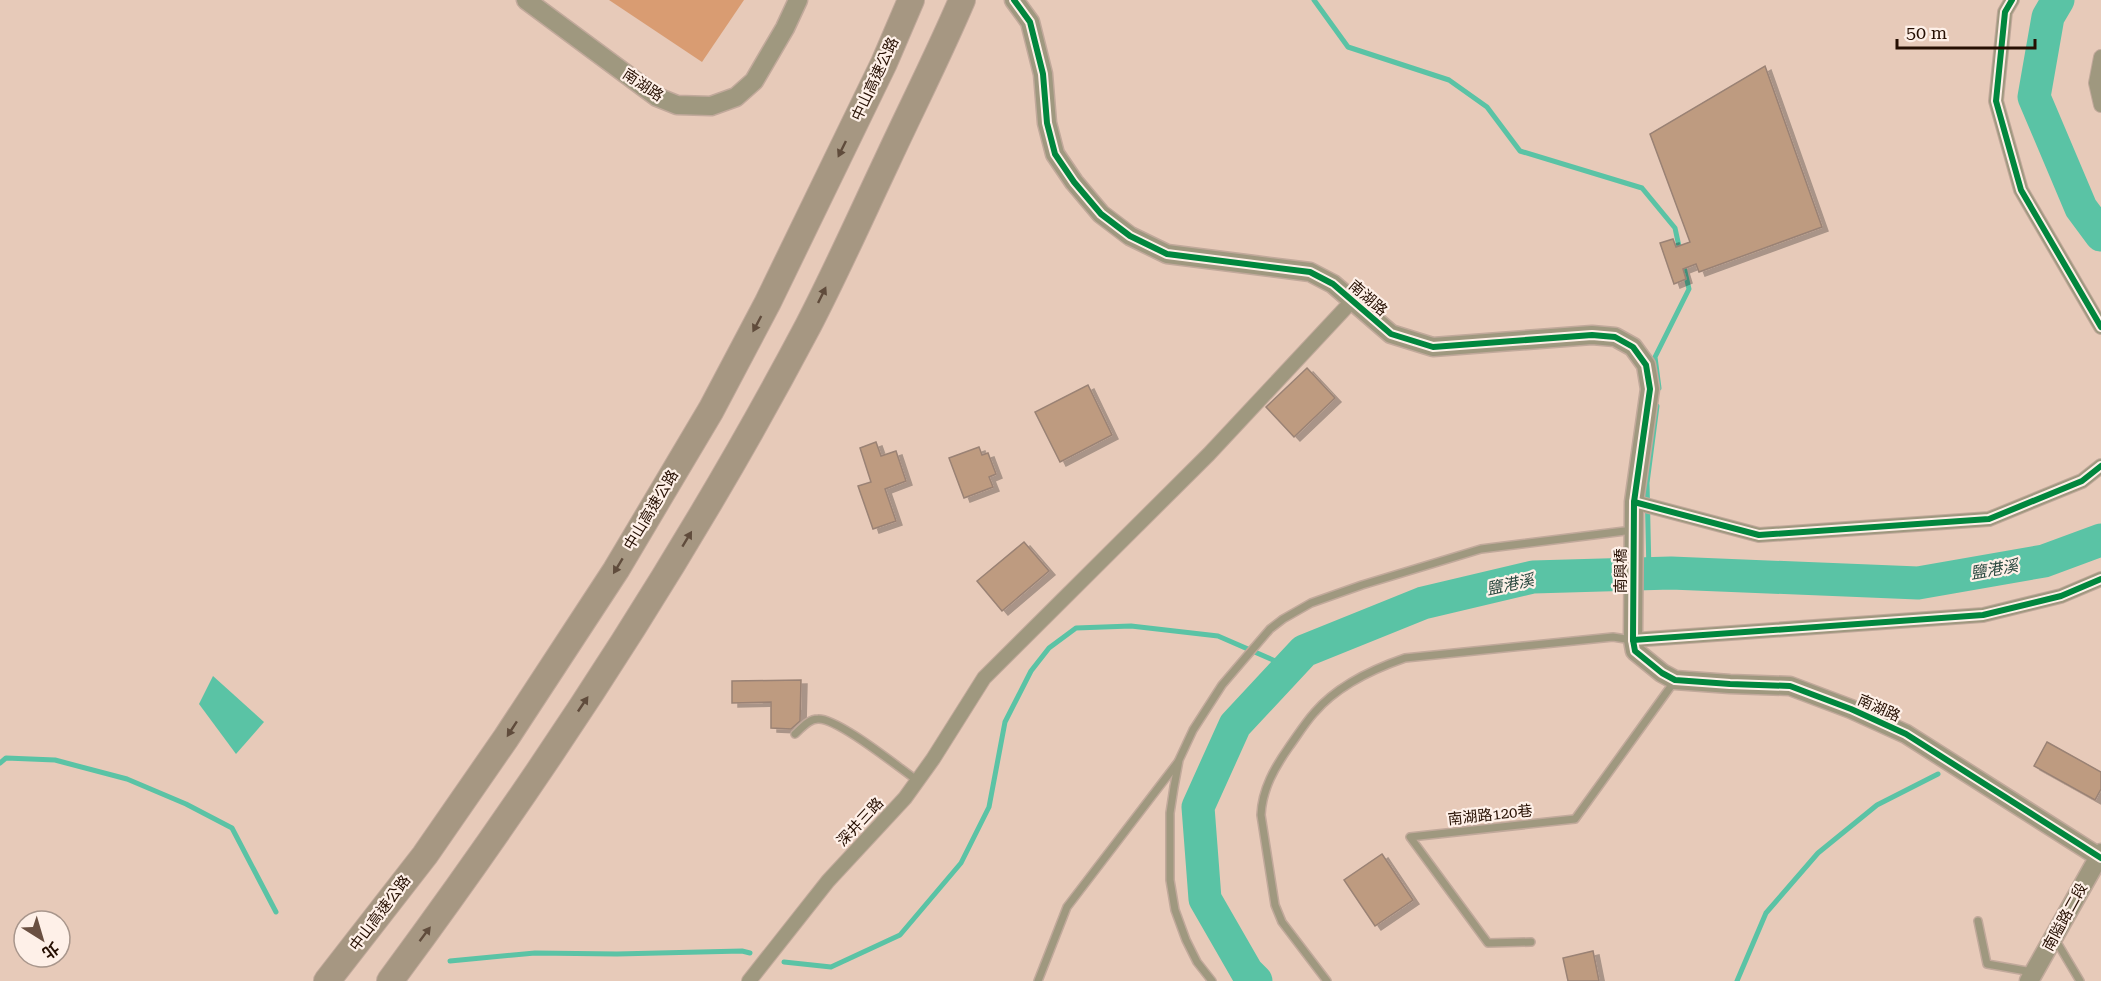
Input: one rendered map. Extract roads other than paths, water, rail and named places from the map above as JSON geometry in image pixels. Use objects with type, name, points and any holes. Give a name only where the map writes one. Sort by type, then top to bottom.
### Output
[{"type":"highway","name":"中山高速公路","points":[[327,981],[425,855],[506,738],[616,570],[711,410],[768,302],[884,63],[911,0]]},
{"type":"highway","points":[[390,981],[456,892],[541,767],[636,624],[708,503],[808,325],[962,0]]},
{"type":"street","name":"南湖路","points":[[526,0],[657,97],[676,105],[711,106],[736,97],[754,81],[785,28],[798,0]]},
{"type":"street","name":"南湖路","points":[[1014,0],[1030,22],[1043,74],[1047,123],[1055,154],[1074,182],[1101,214],[1130,236],[1167,254],[1310,272],[1333,284],[1391,334],[1433,347],[1592,334],[1615,338],[1633,347],[1646,365],[1650,389],[1634,502]]},
{"type":"street","points":[[2012,0],[2005,12],[1996,101],[2021,190],[2101,327]]},
{"type":"street","points":[[2101,57],[2096,83],[2101,105]]},
{"type":"street","name":"深井三路","points":[[748,981],[828,881],[878,829],[918,782],[984,678],[1209,454],[1352,301]]},
{"type":"street","points":[[1634,502],[1759,535],[1989,519],[2082,481],[2101,466]]},
{"type":"street","name":"南興橋","points":[[1633,640],[1634,502]]},
{"type":"street","points":[[1633,640],[1983,615],[2061,596],[2101,579]]},
{"type":"street","name":"南湖路","points":[[1633,640],[1635,651],[1662,674],[1675,680],[1790,686],[1851,709],[1906,734],[2100,856]]},
{"type":"street","name":"南隘路二段","points":[[2032,976],[2100,856]]},
{"type":"lane","points":[[1038,981],[1067,907],[1179,760],[1193,730],[1222,685],[1270,628],[1311,603],[1481,549],[1633,530]]},
{"type":"lane","points":[[1327,981],[1278,914],[1261,815],[1262,800],[1278,762],[1314,712],[1330,698],[1364,676],[1382,666],[1405,658],[1613,637],[1633,640]]},
{"type":"lane","name":"南湖路120巷","points":[[1531,942],[1488,943],[1410,837],[1575,819],[1675,680]]},
{"type":"lane","points":[[795,734],[808,722],[818,718],[841,727],[918,782]]},
{"type":"lane","points":[[1179,760],[1170,813],[1170,880],[1175,910],[1186,940],[1197,962],[1212,981]]},
{"type":"lane","points":[[1978,921],[1987,964],[2032,976]]},
{"type":"lane","points":[[2053,937],[2080,981]]},
{"type":"water","points":[[213,676],[264,722],[236,754],[199,704]]},
{"type":"waterway","points":[[1314,0],[1348,47],[1449,80],[1487,107],[1520,151],[1642,188],[1675,228],[1680,251]]},
{"type":"waterway","name":"鹽港溪","points":[[2058,0],[2048,17],[2034,97],[2081,208],[2101,235]]},
{"type":"waterway","points":[[1659,388],[1655,357],[1689,289],[1683,263]]},
{"type":"waterway","points":[[1649,573],[1647,483],[1657,406]]},
{"type":"waterway","name":"鹽港溪","points":[[1256,981],[1247,972],[1205,899],[1198,807],[1235,725],[1304,651],[1423,603],[1533,577],[1671,573],[1918,583],[2044,561],[2101,540]]},
{"type":"waterway","points":[[784,962],[831,967],[900,935],[961,863],[989,807],[1005,722],[1031,671],[1049,648],[1076,628],[1131,626],[1218,636],[1289,667]]},
{"type":"waterway","points":[[0,763],[6,758],[55,760],[127,779],[186,804],[232,828],[276,912]]},
{"type":"waterway","points":[[1737,981],[1766,913],[1818,853],[1877,805],[1938,774]]},
{"type":"waterway","points":[[450,961],[535,953],[742,951],[750,953]]}]
